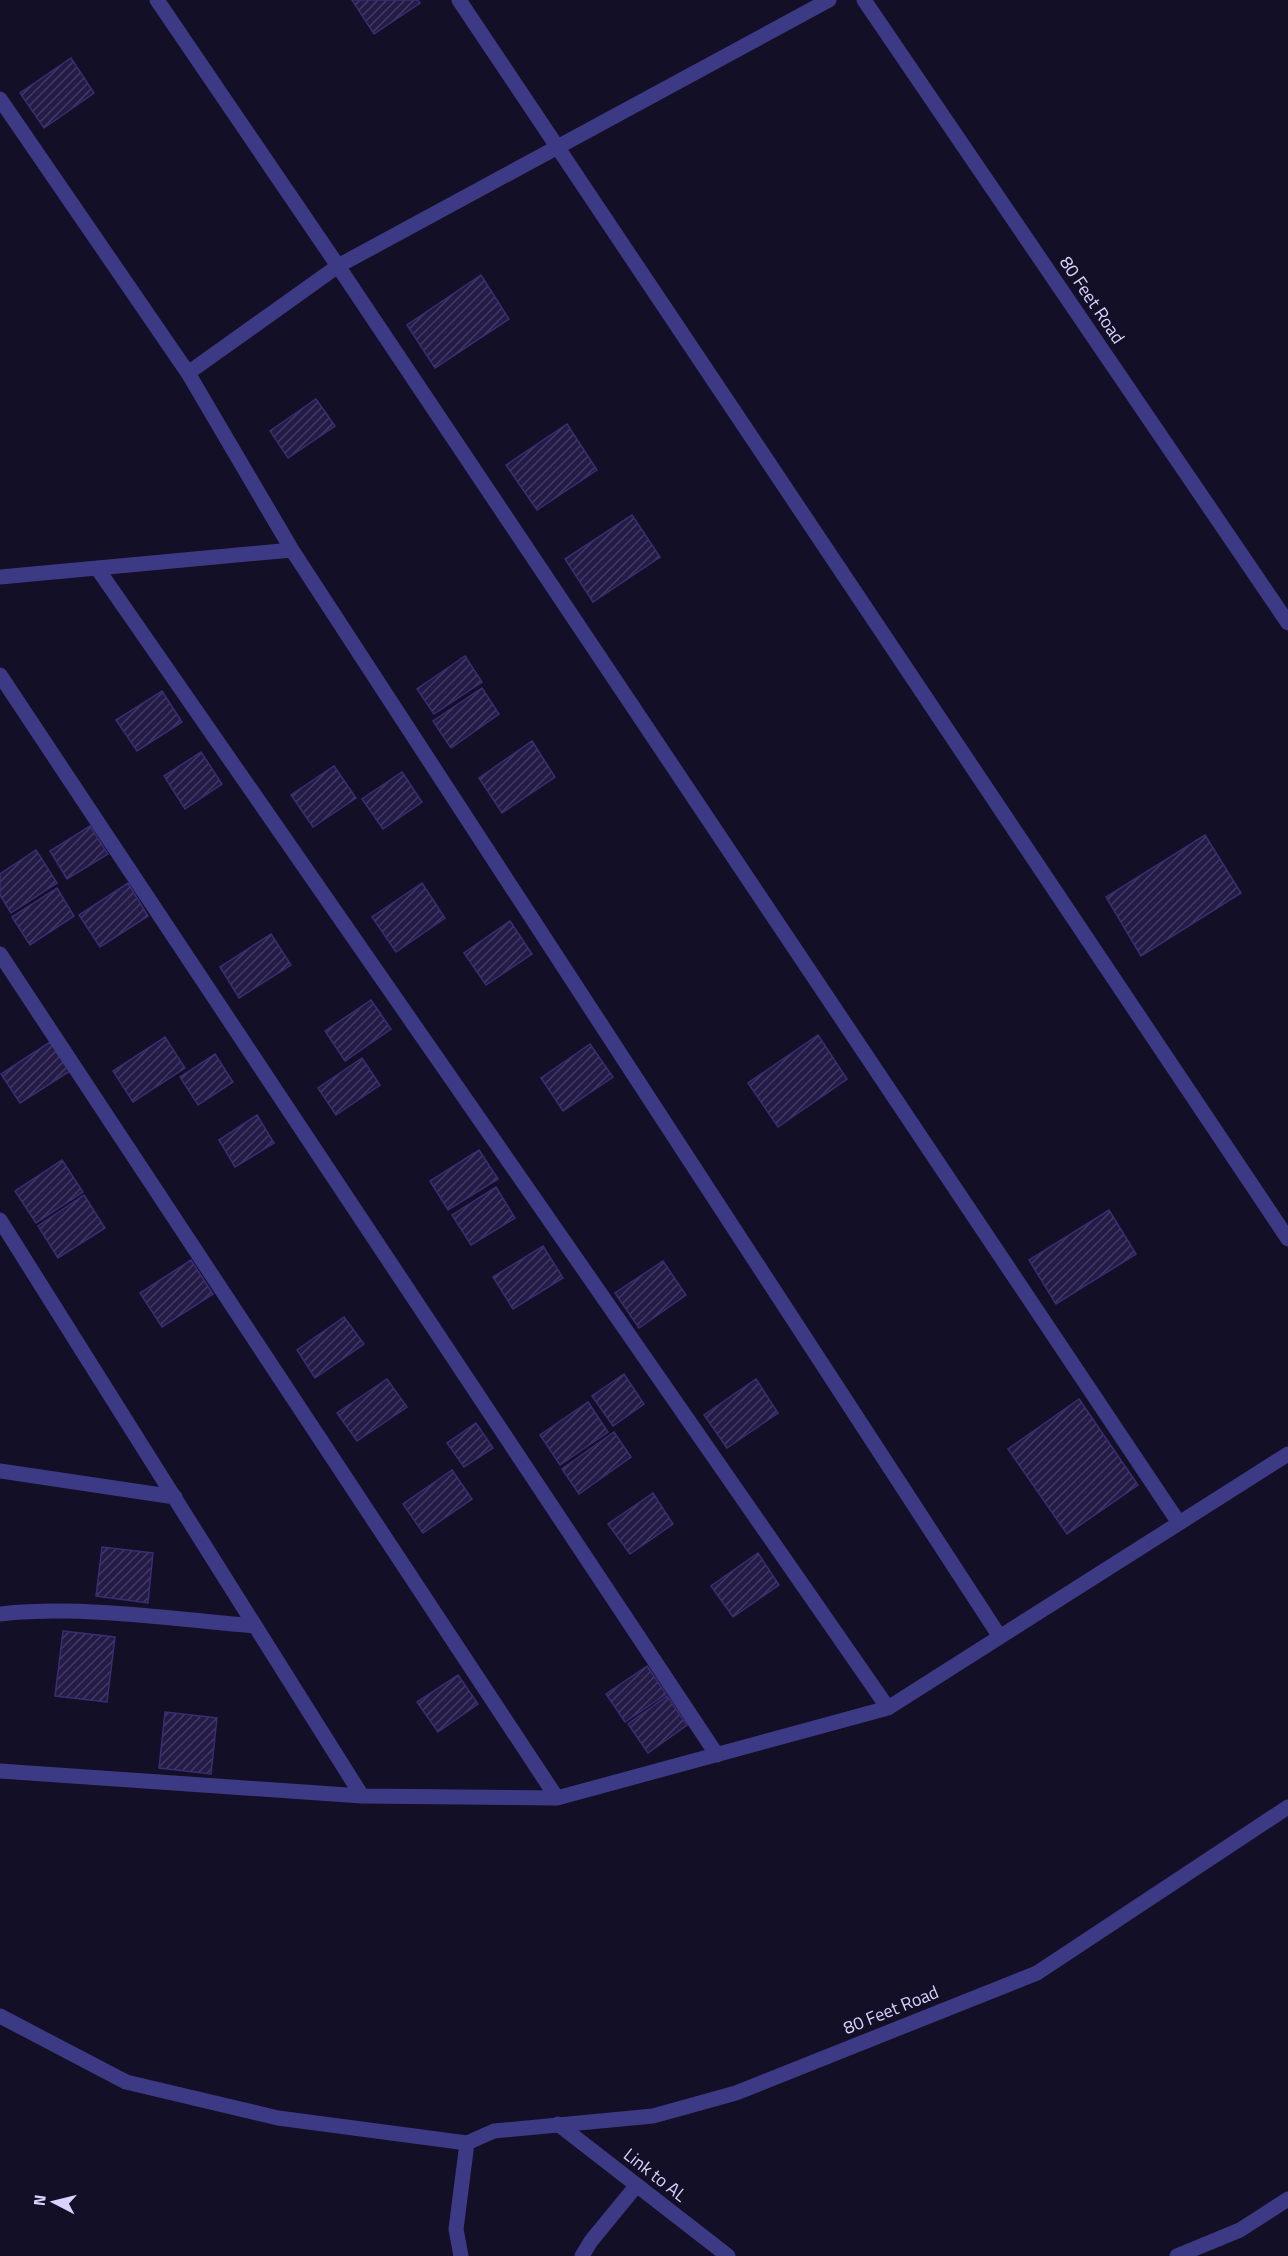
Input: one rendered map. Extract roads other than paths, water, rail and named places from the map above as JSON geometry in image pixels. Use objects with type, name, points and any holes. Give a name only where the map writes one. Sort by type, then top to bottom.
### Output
[{"type":"street","points":[[157,0],[338,266],[1179,1523]]},
{"type":"street","points":[[459,0],[1288,1239]]},
{"type":"street","points":[[188,373],[338,266],[829,0]]},
{"type":"street","name":"80 Feet Road","points":[[864,0],[1288,623]]},
{"type":"street","points":[[0,99],[188,373],[292,550],[1000,1636]]},
{"type":"street","points":[[0,577],[292,550]]},
{"type":"street","points":[[97,568],[888,1708]]},
{"type":"street","points":[[0,675],[717,1755]]},
{"type":"street","points":[[0,954],[557,1798]]},
{"type":"street","points":[[0,1220],[362,1796]]},
{"type":"street","points":[[0,1771],[362,1796],[557,1798],[888,1708],[1288,1454]]},
{"type":"street","points":[[0,1471],[175,1497]]},
{"type":"street","points":[[0,1614],[24,1611],[76,1611],[255,1626]]},
{"type":"street","name":"80 Feet Road","points":[[466,2143],[494,2131],[653,2116],[736,2093],[1037,1973],[1288,1807]]},
{"type":"street","points":[[0,2016],[126,2082],[278,2118],[466,2143],[456,2229],[461,2256]]},
{"type":"street","name":"Link to AL","points":[[558,2124],[728,2256]]},
{"type":"street","points":[[582,2256],[591,2241],[637,2185]]},
{"type":"street","points":[[1177,2256],[1240,2230],[1288,2199]]}]
